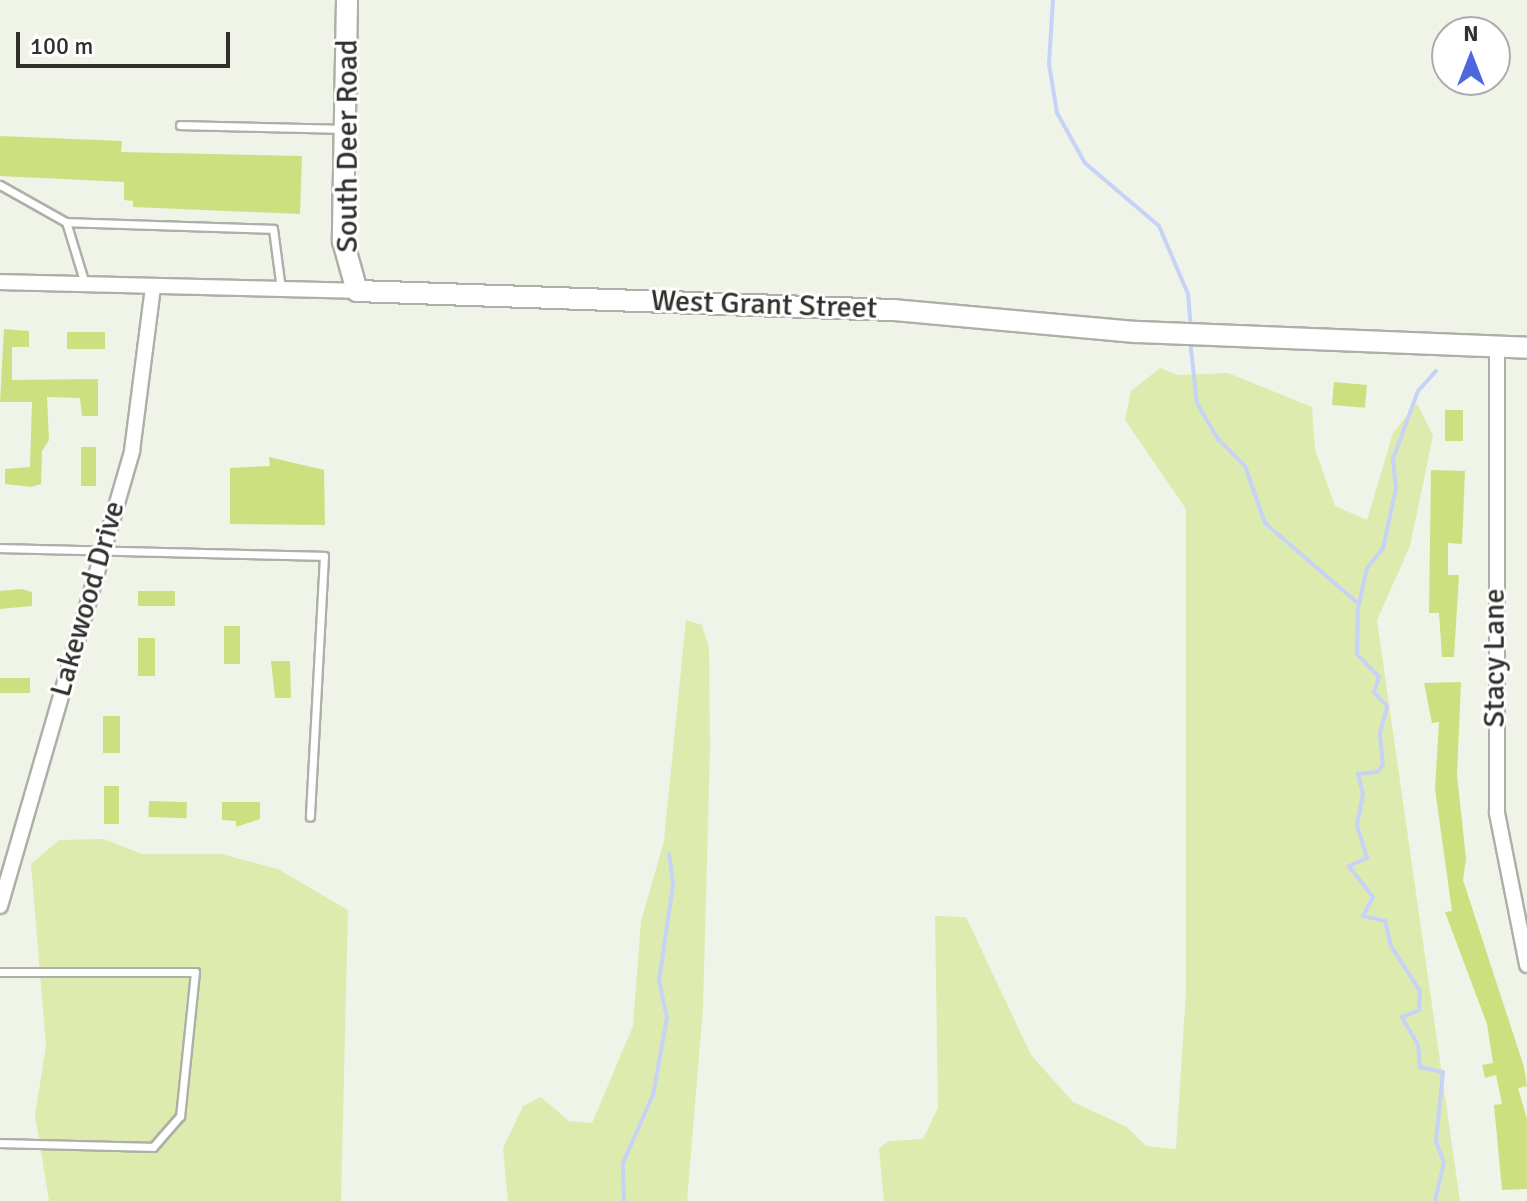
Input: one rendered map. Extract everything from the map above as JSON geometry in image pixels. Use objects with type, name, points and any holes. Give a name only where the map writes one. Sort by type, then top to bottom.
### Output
[{"type":"main road","name":"South Deer Road","points":[[347,0],[343,241],[357,291]]},
{"type":"main road","name":"West Grant Street","points":[[357,291],[894,310],[1136,332],[1527,348]]},
{"type":"street","name":"West Grant Street","points":[[0,282],[357,291]]},
{"type":"street","name":"Lakewood Drive","points":[[0,906],[139,415],[153,288]]},
{"type":"street","name":"Stacy Lane","points":[[1497,347],[1497,813],[1527,965]]},
{"type":"lane","points":[[180,125],[346,129]]},
{"type":"lane","points":[[0,185],[66,222],[273,229],[281,289]]},
{"type":"lane","points":[[66,222],[85,284]]},
{"type":"lane","points":[[0,548],[324,556],[310,817]]},
{"type":"lane","points":[[0,972],[195,972],[180,1116],[153,1147],[0,1143]]},
{"type":"green space","points":[[1160,368],[1178,375],[1228,373],[1312,407],[1315,449],[1335,506],[1367,520],[1393,433],[1417,403],[1433,436],[1410,546],[1377,620],[1460,1201],[884,1201],[879,1148],[889,1141],[923,1139],[938,1108],[935,916],[966,917],[1031,1055],[1073,1102],[1127,1127],[1146,1146],[1176,1149],[1186,991],[1186,509],[1125,420],[1131,391]]},
{"type":"green space","points":[[686,620],[702,625],[709,648],[710,748],[703,1008],[687,1201],[508,1201],[503,1148],[523,1106],[541,1097],[569,1121],[592,1123],[633,1026],[641,921],[664,841]]},
{"type":"green space","points":[[104,839],[142,854],[221,854],[278,869],[348,910],[341,1201],[49,1201],[35,1115],[46,1046],[31,864],[59,840]]},
{"type":"building","points":[[0,136],[122,141],[121,152],[302,156],[300,214],[133,207],[133,201],[124,200],[124,182],[0,176]]},
{"type":"building","points":[[4,329],[29,331],[29,347],[12,347],[12,380],[98,379],[98,416],[82,416],[80,398],[47,397],[49,440],[42,451],[41,484],[31,487],[5,484],[5,469],[30,467],[32,402],[0,402]]},
{"type":"building","points":[[67,332],[105,332],[105,349],[67,349]]},
{"type":"building","points":[[1334,382],[1367,385],[1365,408],[1332,405]]},
{"type":"building","points":[[1445,410],[1463,410],[1463,441],[1445,441]]},
{"type":"building","points":[[81,447],[96,447],[96,486],[81,486]]},
{"type":"building","points":[[269,457],[324,470],[325,525],[230,524],[230,468],[270,466]]},
{"type":"building","points":[[1431,470],[1465,471],[1462,544],[1448,543],[1448,575],[1459,575],[1454,657],[1442,657],[1439,613],[1429,613]]},
{"type":"building","points":[[22,589],[32,592],[32,606],[0,609],[0,591]]},
{"type":"building","points":[[138,591],[175,591],[175,606],[138,606]]},
{"type":"building","points":[[224,626],[240,626],[240,664],[224,664]]},
{"type":"building","points":[[138,638],[155,638],[155,676],[138,676]]},
{"type":"building","points":[[271,661],[290,661],[291,698],[275,698]]},
{"type":"building","points":[[0,678],[30,678],[30,693],[0,693]]},
{"type":"building","points":[[1461,682],[1457,775],[1466,859],[1463,880],[1524,1067],[1527,1086],[1518,1088],[1527,1119],[1527,1189],[1502,1190],[1494,1105],[1502,1104],[1496,1075],[1485,1078],[1482,1065],[1493,1063],[1487,1024],[1445,912],[1452,911],[1435,789],[1439,722],[1432,723],[1424,683]]},
{"type":"building","points":[[103,716],[120,716],[120,753],[103,753]]},
{"type":"building","points":[[104,786],[119,786],[119,824],[104,824]]},
{"type":"building","points":[[149,801],[187,802],[186,818],[148,817]]},
{"type":"building","points":[[222,802],[260,802],[260,819],[236,827],[236,821],[222,820]]},
{"type":"waterway","points":[[1053,0],[1049,64],[1057,113],[1085,163],[1159,226],[1188,294],[1191,327]]},
{"type":"waterway","points":[[1190,340],[1197,403],[1218,439],[1245,466],[1265,523],[1359,604]]},
{"type":"waterway","points":[[1435,1201],[1444,1162],[1436,1142],[1443,1072],[1420,1067],[1418,1045],[1402,1017],[1419,1010],[1420,991],[1391,946],[1385,921],[1363,916],[1373,897],[1349,866],[1367,858],[1357,825],[1363,795],[1358,774],[1378,772],[1383,764],[1380,733],[1387,706],[1374,692],[1379,677],[1357,654],[1358,608],[1367,568],[1383,548],[1396,489],[1393,459],[1418,391],[1436,371]]},
{"type":"waterway","points":[[624,1201],[623,1163],[653,1095],[667,1018],[659,981],[673,885],[669,854]]}]
